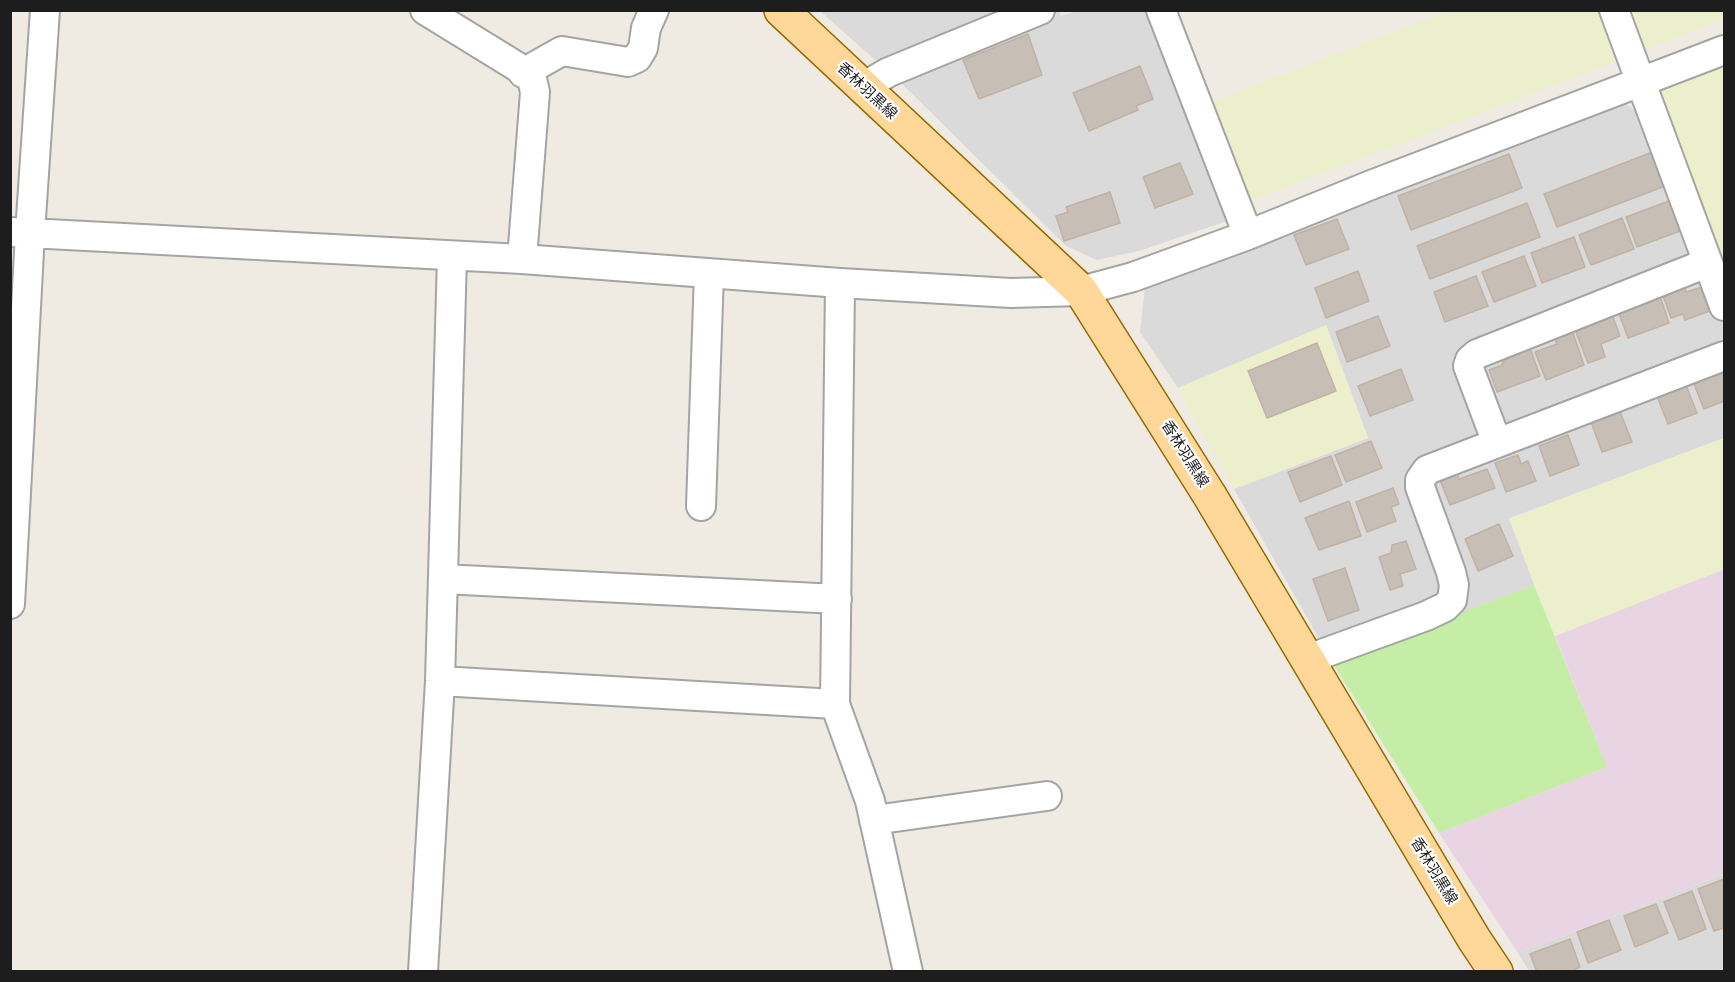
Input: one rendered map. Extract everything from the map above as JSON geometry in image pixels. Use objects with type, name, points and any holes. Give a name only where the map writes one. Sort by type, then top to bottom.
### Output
[{"type":"main road","name":"香林羽黒線","points":[[781,10],[1081,291],[1158,411],[1474,939],[1496,972]]},
{"type":"street","points":[[10,604],[20,233],[45,10]]},
{"type":"street","points":[[425,10],[532,79],[534,92],[522,259]]},
{"type":"street","points":[[523,72],[562,51],[628,62],[637,58],[643,48],[646,28],[654,10]]},
{"type":"street","points":[[866,91],[875,80],[889,72],[1040,10]]},
{"type":"street","points":[[1161,10],[1248,235]]},
{"type":"street","points":[[1614,10],[1707,264],[1725,306]]},
{"type":"street","points":[[20,233],[522,259],[840,283],[1011,293],[1081,291],[1132,277],[1248,235],[1382,181],[1725,50]]},
{"type":"street","points":[[423,972],[440,681],[452,257]]},
{"type":"street","points":[[1497,443],[1470,374],[1468,366],[1470,360],[1484,351],[1707,264]]},
{"type":"street","points":[[700,506],[709,273]]},
{"type":"street","points":[[840,283],[836,704],[870,801],[908,972]]},
{"type":"street","points":[[1308,659],[1426,616],[1445,607],[1452,600],[1454,585],[1451,572],[1422,496],[1420,480],[1427,471],[1725,356]]},
{"type":"street","points":[[443,579],[837,599]]},
{"type":"street","points":[[440,681],[836,704]]},
{"type":"street","points":[[874,820],[1047,796]]},
{"type":"shaded area","points":[[1059,10],[1061,16],[1077,11],[1149,11],[1227,212],[1227,221],[1139,251],[1097,260],[1066,246],[900,82],[820,11]]},
{"type":"shaded area","points":[[1626,104],[1640,113],[1724,325],[1724,438],[1510,518],[1534,585],[1340,659],[1335,667],[1234,489],[1368,438],[1326,325],[1178,388],[1140,332],[1145,287]]},
{"type":"shaded area","points":[[1724,569],[1724,874],[1518,953],[1439,833],[1607,767],[1555,636]]},
{"type":"shaded area","points":[[1724,874],[1724,971],[1529,971],[1518,953]]},
{"type":"green space","points":[[1449,11],[1604,11],[1622,53],[1618,61],[1244,203],[1208,103]]},
{"type":"green space","points":[[1621,11],[1724,11],[1724,19],[1637,53]]},
{"type":"green space","points":[[1724,65],[1724,282],[1656,104],[1660,90]]},
{"type":"green space","points":[[1326,325],[1368,438],[1234,489],[1178,388]]},
{"type":"green space","points":[[1724,438],[1724,569],[1555,636],[1509,519]]},
{"type":"green space","points":[[1534,585],[1607,767],[1439,833],[1335,667],[1340,659]]},
{"type":"building","points":[[1028,34],[1042,75],[979,99],[963,60]]},
{"type":"building","points":[[1140,66],[1153,99],[1136,106],[1138,110],[1089,131],[1073,93]]},
{"type":"building","points":[[1655,151],[1668,185],[1557,227],[1544,194]]},
{"type":"building","points":[[1509,154],[1522,188],[1411,230],[1398,196]]},
{"type":"building","points":[[1180,163],[1193,194],[1155,208],[1143,177]]},
{"type":"building","points":[[1110,192],[1120,223],[1064,241],[1056,216],[1068,212],[1066,207]]},
{"type":"building","points":[[1669,201],[1680,231],[1637,247],[1626,217]]},
{"type":"building","points":[[1527,203],[1540,237],[1430,279],[1417,246]]},
{"type":"building","points":[[1622,218],[1634,249],[1591,265],[1579,235]]},
{"type":"building","points":[[1337,219],[1349,249],[1306,265],[1294,235]]},
{"type":"building","points":[[1574,237],[1585,267],[1542,283],[1531,253]]},
{"type":"building","points":[[1524,256],[1536,286],[1494,302],[1482,272]]},
{"type":"building","points":[[1358,271],[1369,301],[1326,318],[1315,288]]},
{"type":"building","points":[[1476,276],[1488,306],[1445,322],[1434,292]]},
{"type":"building","points":[[1684,285],[1686,292],[1702,287],[1710,311],[1685,320],[1683,314],[1671,318],[1662,293]]},
{"type":"building","points":[[1659,293],[1669,323],[1628,338],[1617,308]]},
{"type":"building","points":[[1611,312],[1620,336],[1601,344],[1605,357],[1588,363],[1574,327]]},
{"type":"building","points":[[1378,316],[1390,346],[1347,362],[1336,332]]},
{"type":"building","points":[[1571,327],[1584,365],[1546,380],[1535,352],[1557,344],[1553,334]]},
{"type":"building","points":[[1317,343],[1336,391],[1267,418],[1248,371]]},
{"type":"building","points":[[1529,345],[1540,376],[1497,392],[1489,370],[1502,365],[1505,354]]},
{"type":"building","points":[[1721,368],[1724,377],[1724,401],[1704,409],[1692,379]]},
{"type":"building","points":[[1401,369],[1413,400],[1370,416],[1358,386]]},
{"type":"building","points":[[1685,383],[1697,413],[1668,424],[1656,394]]},
{"type":"building","points":[[1619,409],[1632,442],[1602,452],[1590,419]]},
{"type":"building","points":[[1568,435],[1579,465],[1550,476],[1539,446]]},
{"type":"building","points":[[1371,441],[1382,468],[1346,482],[1335,455]]},
{"type":"building","points":[[1518,455],[1521,464],[1528,461],[1536,481],[1506,492],[1495,463]]},
{"type":"building","points":[[1331,456],[1342,485],[1300,502],[1288,472]]},
{"type":"building","points":[[1487,469],[1495,488],[1450,505],[1440,480],[1457,473],[1459,479]]},
{"type":"building","points":[[1393,488],[1399,504],[1391,507],[1396,521],[1367,532],[1356,502]]},
{"type":"building","points":[[1349,501],[1361,536],[1319,550],[1305,518]]},
{"type":"building","points":[[1499,524],[1513,556],[1478,571],[1465,539]]},
{"type":"building","points":[[1406,541],[1416,569],[1400,574],[1403,586],[1390,590],[1379,557],[1391,553],[1392,545]]},
{"type":"building","points":[[1345,568],[1359,610],[1328,621],[1313,579]]},
{"type":"building","points":[[1724,879],[1724,928],[1714,931],[1698,889]]},
{"type":"building","points":[[1692,891],[1706,929],[1679,940],[1664,902]]},
{"type":"building","points":[[1656,904],[1668,933],[1635,947],[1624,916]]},
{"type":"building","points":[[1609,920],[1621,950],[1588,963],[1577,932]]},
{"type":"building","points":[[1570,939],[1580,967],[1570,972],[1537,972],[1530,954]]}]
